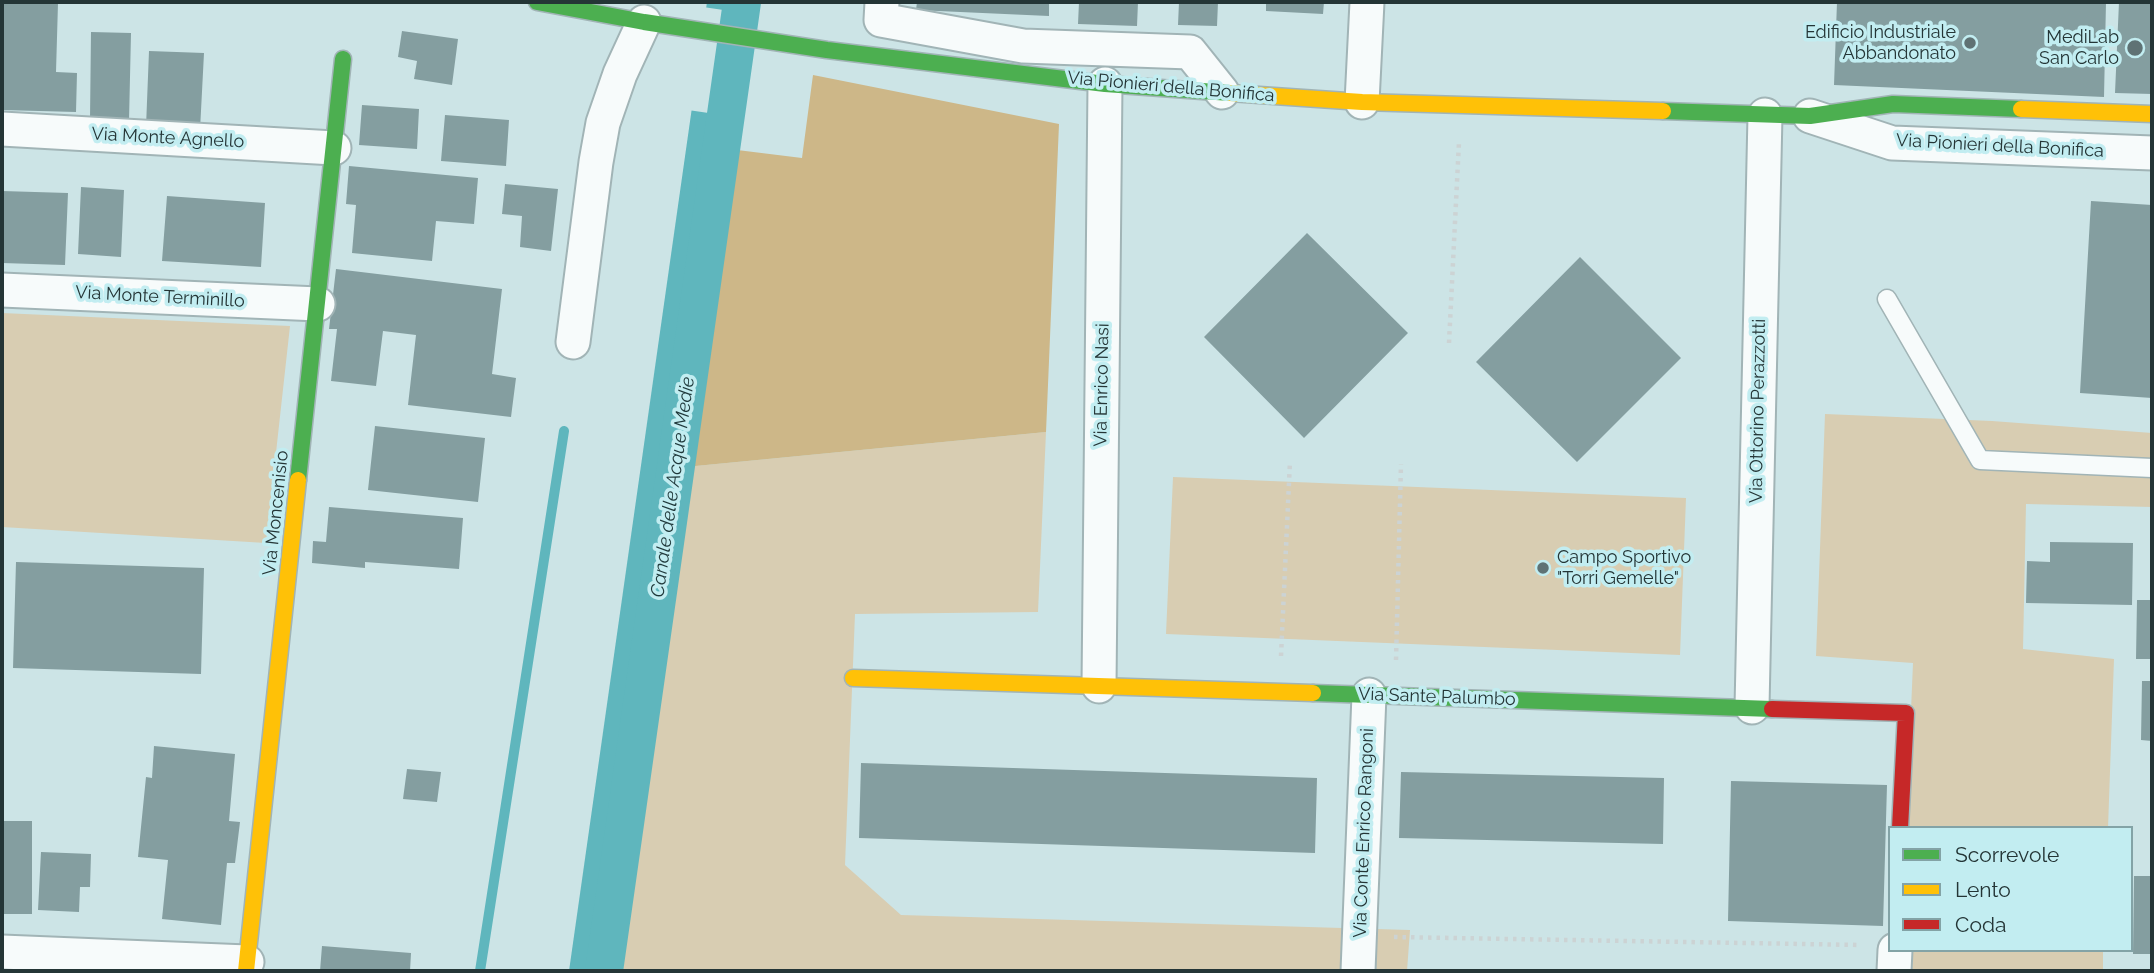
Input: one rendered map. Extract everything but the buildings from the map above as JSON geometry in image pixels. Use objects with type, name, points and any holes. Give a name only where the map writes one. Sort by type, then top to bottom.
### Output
[{"type":"street","name":"Via Pionieri della Bonifica","points":[[537,2],[644,22],[827,50],[1105,84],[1362,102],[1810,116],[1893,104],[2152,114]]},
{"type":"street","points":[[882,2],[881,20],[1023,46],[1190,52],[1222,92]]},
{"type":"street","points":[[1362,102],[1367,2]]},
{"type":"street","points":[[573,342],[603,123],[615,87],[644,22]]},
{"type":"street","name":"Via Moncenisio","points":[[247,967],[343,59]]},
{"type":"street","name":"Via Enrico Nasi","points":[[1099,686],[1105,84]]},
{"type":"street","name":"Via Ottorino Perazzotti","points":[[1752,707],[1765,115]]},
{"type":"street","name":"Via Pionieri della Bonifica","points":[[1810,116],[1892,143],[2152,153]]},
{"type":"street","name":"Via Monte Agnello","points":[[2,129],[334,148]]},
{"type":"street","name":"Via Monte Terminillo","points":[[2,290],[318,304]]},
{"type":"street","name":"Via Sante Palumbo","points":[[853,678],[1906,713],[1900,826]]},
{"type":"street","name":"Via Conte Enrico Rangoni","points":[[1358,971],[1382,695]]},
{"type":"street","points":[[2,952],[247,967]]},
{"type":"street","points":[[1894,971],[1895,952]]},
{"type":"lane","points":[[1887,299],[1980,460],[2152,468]]},
{"type":"path","points":[[1449,343],[1461,105]]},
{"type":"path","points":[[1279,692],[1290,461]]},
{"type":"path","points":[[1382,695],[1401,464]]},
{"type":"path","points":[[1359,937],[1862,945]]},
{"type":"shaded area","points":[[813,75],[1059,124],[1046,432],[675,468],[721,148],[802,158]]},
{"type":"shaded area","points":[[2,313],[290,326],[266,543],[2,527]]},
{"type":"shaded area","points":[[1825,414],[1992,421],[2152,433],[2152,507],[2026,504],[2023,649],[2114,659],[2108,826],[1906,826],[1913,663],[1816,656]]},
{"type":"shaded area","points":[[1046,432],[1038,612],[855,614],[845,865],[901,915],[1410,930],[1407,971],[604,971],[675,468]]},
{"type":"shaded area","points":[[1173,477],[1686,498],[1680,655],[1166,634]]},
{"type":"shaded area","points":[[1901,952],[2103,952],[2103,971],[1900,971]]},
{"type":"water","points":[[707,2],[742,2],[604,971],[569,971]]},
{"type":"pier","points":[[703,7],[744,13],[729,116],[688,110]]},
{"type":"waterway","name":"Canale delle Acque Medie","points":[[604,971],[742,2]]},
{"type":"waterway","points":[[480,971],[564,431]]},
{"type":"traffic: fast","points":[[537,2],[644,22],[827,50],[1105,84],[1230,93]]},
{"type":"traffic: fast","points":[[298,480],[343,59]]},
{"type":"traffic: fast","points":[[1663,111],[1810,116],[1893,104],[2021,109]]},
{"type":"traffic: fast","points":[[1313,693],[1772,709]]},
{"type":"traffic: slow","points":[[1230,93],[1362,102],[1663,111]]},
{"type":"traffic: slow","points":[[2021,109],[2152,114]]},
{"type":"traffic: slow","points":[[246,971],[298,480]]},
{"type":"traffic: slow","points":[[853,678],[1313,693]]},
{"type":"traffic: jam","points":[[1772,709],[1906,713],[1900,826]]},
{"type":"place","name":"Edificio Industriale Abbandonato","points":[[1970,43]]},
{"type":"place","name":"MediLab San Carlo","points":[[2135,48]]},
{"type":"place","name":"Campo Sportivo \"Torri Gemelle\"","points":[[1543,568]]}]
